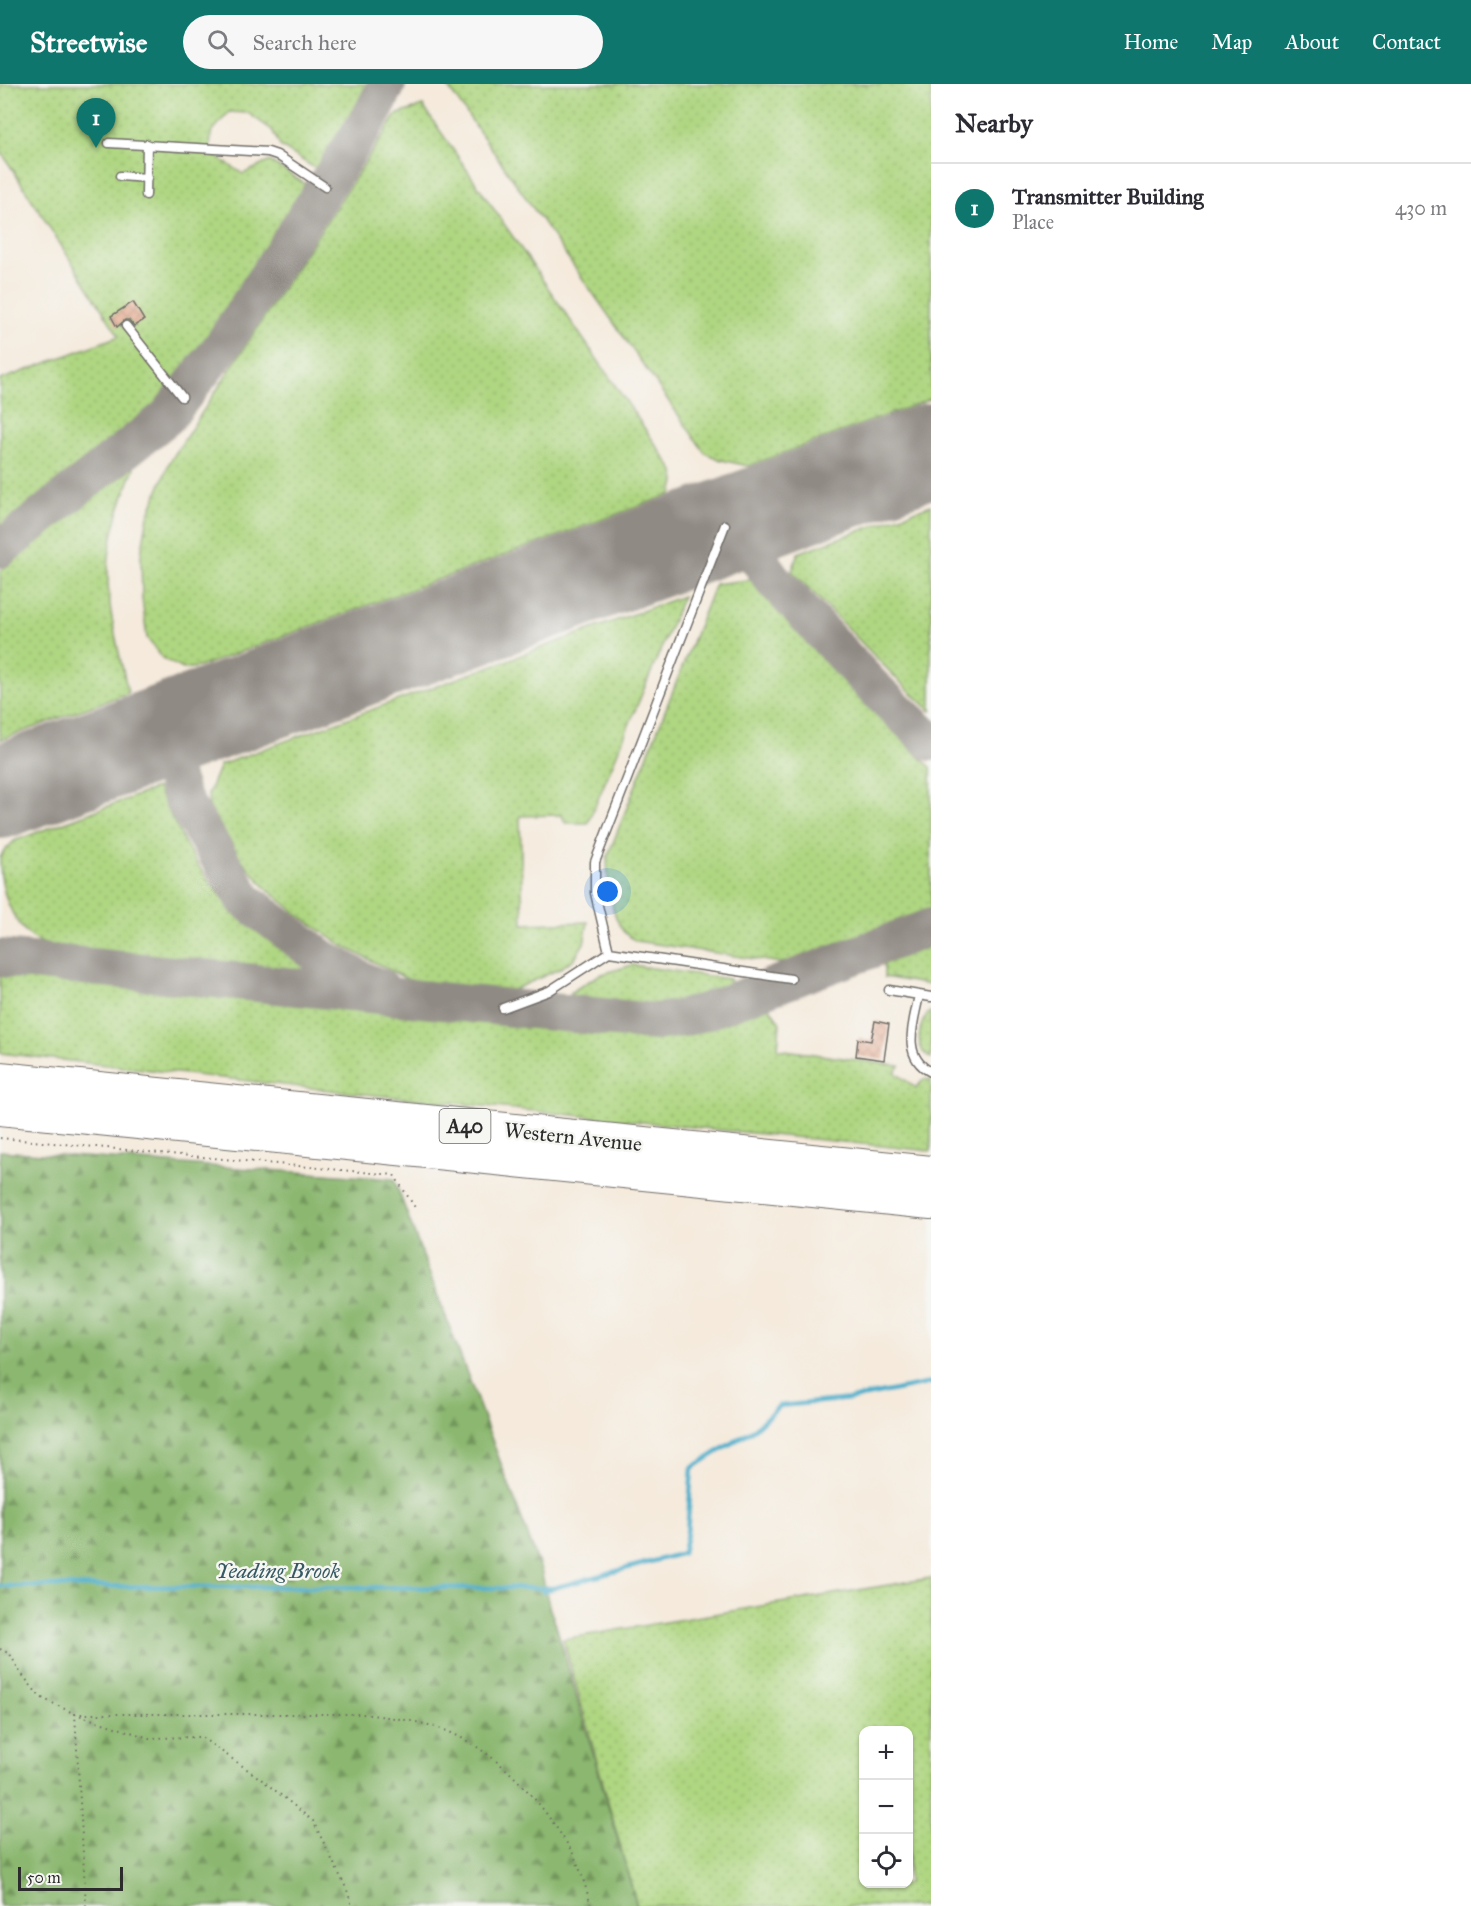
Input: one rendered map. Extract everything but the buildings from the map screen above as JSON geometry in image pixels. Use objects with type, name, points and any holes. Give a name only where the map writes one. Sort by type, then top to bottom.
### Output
[{"type":"highway","name":"Western Avenue","points":[[0,1078],[931,1172]]},
{"type":"highway","name":"Western Avenue","points":[[0,1109],[931,1203]]},
{"type":"lane","points":[[109,143],[273,154],[325,187]]},
{"type":"lane","points":[[146,195],[147,144]]},
{"type":"lane","points":[[120,176],[147,177]]},
{"type":"lane","points":[[126,326],[182,397]]},
{"type":"lane","points":[[609,952],[595,893],[595,862],[724,525]]},
{"type":"lane","points":[[503,1008],[549,992],[609,952],[791,979]]},
{"type":"lane","points":[[889,990],[931,997]]},
{"type":"lane","points":[[919,995],[911,1042],[914,1055],[921,1066],[931,1072]]},
{"type":"path","points":[[0,1138],[394,1175],[416,1209]]},
{"type":"path","points":[[0,1649],[10,1654],[20,1672],[40,1697],[75,1714],[149,1738],[201,1737],[261,1779],[313,1821],[347,1890],[352,1906]]},
{"type":"path","points":[[75,1714],[86,1906]]},
{"type":"path","points":[[75,1714],[362,1714],[398,1718],[446,1731],[483,1751],[524,1785],[572,1852],[591,1906]]},
{"type":"green space","points":[[0,84],[371,84],[365,101],[319,171],[280,146],[272,130],[248,113],[229,112],[211,133],[210,152],[243,174],[270,161],[308,186],[179,381],[162,401],[0,527],[0,380],[119,336],[0,150]]},
{"type":"green space","points":[[446,84],[931,84],[931,399],[748,466],[721,460],[705,453]]},
{"type":"green space","points":[[423,106],[674,471],[675,482],[672,494],[199,667],[183,669],[162,658],[147,638],[142,599],[141,554],[148,516],[169,463],[396,115]]},
{"type":"green space","points":[[130,468],[134,468],[115,523],[110,545],[108,574],[110,608],[128,693],[0,740],[0,571]]},
{"type":"green space","points":[[931,505],[931,711],[792,571],[798,553]]},
{"type":"green space","points":[[755,579],[917,755],[931,767],[931,911],[788,964],[636,941],[624,932],[616,917],[608,876],[607,858],[715,584]]},
{"type":"green space","points":[[683,596],[588,823],[565,823],[562,815],[520,816],[523,924],[588,922],[584,943],[574,959],[559,969],[511,991],[409,980],[343,946],[301,917],[266,888],[224,838],[209,806],[208,794],[220,765]]},
{"type":"green space","points":[[157,788],[191,853],[225,901],[316,970],[314,973],[68,950],[50,946],[33,938],[18,923],[4,892],[0,870],[2,854],[14,841]]},
{"type":"green space","points":[[931,944],[931,985],[884,977],[884,961]]},
{"type":"green space","points":[[632,965],[729,979],[732,984],[698,997],[673,1003],[628,1004],[569,998],[571,992],[599,975]]},
{"type":"green space","points":[[0,972],[644,1036],[672,1035],[702,1027],[767,1003],[780,1023],[778,1049],[900,1066],[895,1072],[916,1088],[924,1079],[931,1080],[931,1151],[355,1093],[0,1053]]},
{"type":"green space","points":[[931,1011],[931,1058],[922,1049],[919,1035],[923,1021]]},
{"type":"green space","points":[[0,1151],[394,1179],[541,1570],[550,1609],[637,1906],[0,1906]]},
{"type":"green space","points":[[931,1578],[931,1906],[637,1906],[563,1639]]},
{"type":"waterway","name":"Yeading Brook","points":[[543,1591],[683,1553],[687,1533],[692,1468],[754,1429],[779,1406],[851,1399],[931,1383]]},
{"type":"waterway","name":"Yeading Brook","points":[[0,1586],[555,1588]]},
{"type":"taxiway","points":[[0,549],[167,417],[222,346],[372,114],[387,84]]},
{"type":"taxiway","points":[[781,504],[766,516],[755,539],[758,559],[774,581],[871,685],[931,742]]},
{"type":"taxiway","points":[[206,717],[181,736],[173,748],[171,767],[182,798],[245,900],[322,958],[381,988]]},
{"type":"taxiway","points":[[0,958],[655,1022],[704,1012],[931,927]]},
{"type":"runway","points":[[0,792],[931,450]]},
{"type":"place","name":"Transmitter Building","points":[[96,148]]}]
